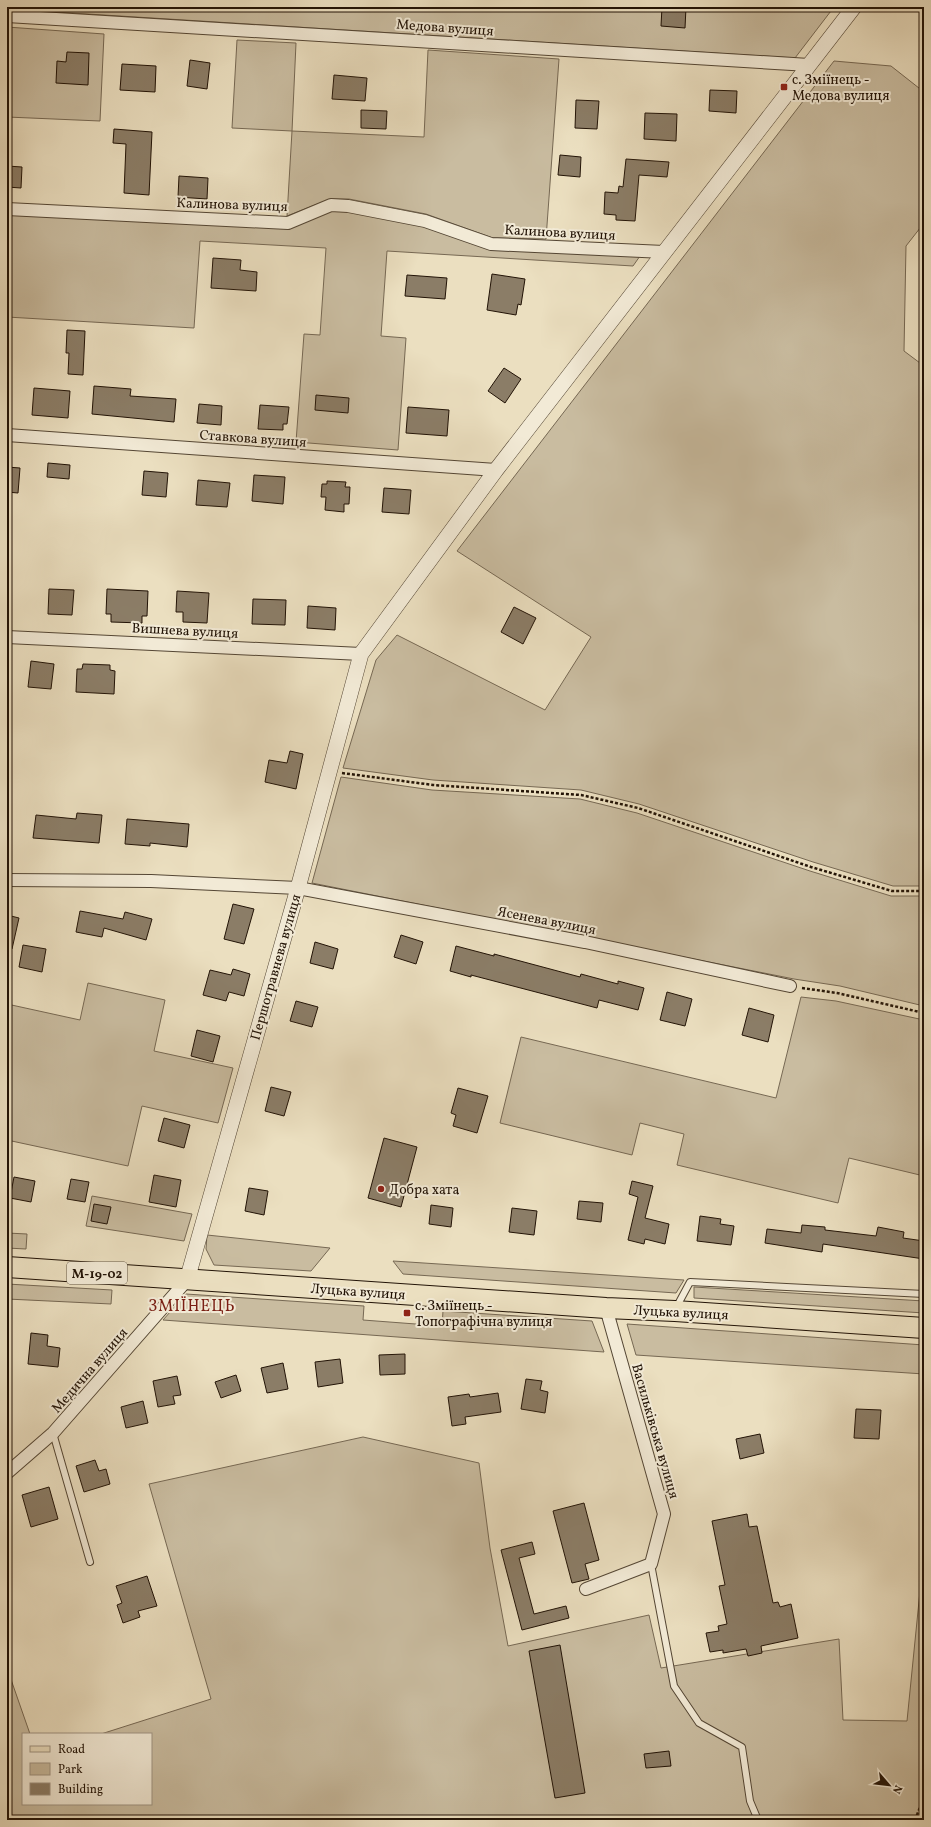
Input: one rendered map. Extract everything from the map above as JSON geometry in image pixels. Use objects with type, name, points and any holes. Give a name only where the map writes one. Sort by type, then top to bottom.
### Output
[{"type":"main road","name":"Луцька вулиця","points":[[7,1267],[924,1328]]},
{"type":"street","points":[[298,888],[328,770],[361,654],[496,470],[854,7]]},
{"type":"street","name":"Медова вулиця","points":[[7,16],[809,65]]},
{"type":"street","name":"Калинова вулиця","points":[[7,209],[288,223],[331,205],[348,206],[424,220],[491,244],[664,252]]},
{"type":"street","name":"Ставкова вулиця","points":[[7,435],[496,470]]},
{"type":"street","name":"Вишнева вулиця","points":[[7,636],[361,654]]},
{"type":"street","name":"Першотравнева вулиця","points":[[7,880],[151,882],[298,888],[187,1280]]},
{"type":"street","name":"Ясенева вулиця","points":[[298,888],[585,942],[790,986]]},
{"type":"street","name":"Медична вулиця","points":[[7,1473],[53,1433],[187,1280]]},
{"type":"street","name":"Васильківська вулиця","points":[[606,1308],[664,1514],[651,1564]]},
{"type":"street","points":[[586,1589],[651,1564]]},
{"type":"lane","points":[[674,1311],[690,1282],[924,1294]]},
{"type":"lane","points":[[53,1433],[90,1562]]},
{"type":"lane","points":[[651,1564],[674,1686],[699,1723],[742,1747],[750,1801],[758,1820]]},
{"type":"path","points":[[328,770],[432,785],[580,795],[638,808],[811,867],[892,891],[924,891]]},
{"type":"path","points":[[790,986],[837,993],[924,1013]]},
{"type":"path","points":[[915,1820],[924,1797]]},
{"type":"green space","points":[[7,7],[834,7],[795,58],[7,9]]},
{"type":"green space","points":[[7,27],[104,34],[100,121],[7,117]]},
{"type":"green space","points":[[237,40],[296,43],[292,131],[232,128]]},
{"type":"green space","points":[[428,50],[559,59],[546,239],[493,238],[426,214],[349,199],[330,199],[287,216],[292,131],[424,137]]},
{"type":"green space","points":[[834,61],[891,66],[924,92],[924,223],[906,246],[904,351],[924,366],[924,886],[893,886],[813,862],[639,804],[581,790],[433,780],[343,768],[376,660],[397,635],[545,710],[591,637],[457,551]]},
{"type":"green space","points":[[332,210],[347,211],[423,225],[490,249],[640,256],[633,266],[387,251],[381,336],[406,338],[398,450],[296,442],[304,334],[320,335],[326,248],[200,241],[194,328],[7,317],[7,214],[289,228]]},
{"type":"green space","points":[[341,777],[432,790],[580,799],[637,813],[810,871],[891,896],[924,896],[924,1006],[840,986],[794,979],[312,883]]},
{"type":"green space","points":[[88,983],[165,1000],[154,1051],[233,1068],[218,1123],[142,1106],[128,1166],[7,1140],[7,1004],[80,1020]]},
{"type":"green space","points":[[801,997],[836,1001],[924,1020],[924,1176],[849,1158],[838,1203],[677,1165],[684,1134],[640,1123],[632,1155],[500,1123],[521,1037],[776,1098]]},
{"type":"green space","points":[[92,1196],[192,1214],[184,1241],[86,1226]]},
{"type":"green space","points":[[7,1233],[27,1234],[26,1249],[7,1248]]},
{"type":"green space","points":[[207,1235],[330,1248],[311,1271],[214,1265],[206,1249]]},
{"type":"green space","points":[[393,1261],[684,1280],[676,1293],[403,1274]]},
{"type":"green space","points":[[7,1284],[112,1290],[111,1304],[7,1299]]},
{"type":"green space","points":[[694,1287],[924,1301],[924,1313],[694,1298]]},
{"type":"green space","points":[[186,1294],[364,1306],[363,1320],[442,1326],[443,1311],[592,1321],[604,1352],[163,1320]]},
{"type":"green space","points":[[627,1324],[924,1345],[924,1374],[636,1355]]},
{"type":"green space","points":[[363,1437],[479,1463],[490,1548],[508,1646],[649,1615],[661,1668],[839,1639],[843,1720],[907,1721],[922,1571],[924,1524],[924,1820],[7,1820],[7,1668],[30,1733],[22,1733],[22,1805],[152,1805],[152,1733],[104,1733],[211,1699],[149,1484]]},
{"type":"building","points":[[662,7],[686,7],[685,28],[661,26]]},
{"type":"building","points":[[67,52],[89,53],[88,85],[56,83],[57,61],[66,62]]},
{"type":"building","points":[[190,60],[210,63],[207,89],[187,86]]},
{"type":"building","points":[[122,64],[156,66],[155,92],[120,90]]},
{"type":"building","points":[[334,75],[367,78],[365,101],[332,99]]},
{"type":"building","points":[[710,90],[737,91],[736,113],[709,111]]},
{"type":"building","points":[[576,100],[599,101],[597,129],[575,128]]},
{"type":"building","points":[[361,110],[387,111],[386,129],[361,128]]},
{"type":"building","points":[[645,113],[677,114],[676,141],[644,139]]},
{"type":"building","points":[[114,129],[152,132],[149,195],[124,193],[126,144],[113,143]]},
{"type":"building","points":[[560,155],[581,157],[580,177],[558,175]]},
{"type":"building","points":[[626,159],[669,162],[667,177],[639,175],[635,221],[616,220],[616,215],[604,214],[605,192],[618,193],[619,186],[623,187]]},
{"type":"building","points":[[7,166],[22,167],[21,188],[7,187]]},
{"type":"building","points":[[179,176],[208,178],[207,199],[178,197]]},
{"type":"building","points":[[213,258],[241,260],[240,270],[257,272],[256,291],[211,288]]},
{"type":"building","points":[[492,274],[525,279],[521,305],[518,304],[516,315],[487,310]]},
{"type":"building","points":[[407,275],[447,278],[445,299],[405,296]]},
{"type":"building","points":[[67,330],[85,331],[83,375],[68,374],[69,353],[66,353]]},
{"type":"building","points":[[504,368],[521,379],[505,403],[488,391]]},
{"type":"building","points":[[94,386],[131,389],[130,396],[176,399],[174,422],[92,414]]},
{"type":"building","points":[[34,388],[70,391],[68,418],[32,415]]},
{"type":"building","points":[[316,395],[349,398],[348,413],[315,410]]},
{"type":"building","points":[[199,404],[222,406],[221,425],[197,423]]},
{"type":"building","points":[[260,405],[289,407],[287,424],[283,424],[283,430],[258,429]]},
{"type":"building","points":[[408,407],[449,410],[447,436],[406,433]]},
{"type":"building","points":[[48,463],[70,465],[69,479],[47,477]]},
{"type":"building","points":[[7,467],[20,468],[18,493],[7,492]]},
{"type":"building","points":[[144,471],[168,473],[166,497],[142,495]]},
{"type":"building","points":[[254,475],[285,477],[283,504],[252,501]]},
{"type":"building","points":[[198,480],[230,483],[227,507],[196,505]]},
{"type":"building","points":[[327,481],[346,482],[345,487],[350,487],[349,504],[344,504],[344,512],[325,510],[326,497],[321,497],[322,484],[327,484]]},
{"type":"building","points":[[384,488],[411,490],[409,514],[382,512]]},
{"type":"building","points":[[49,589],[74,590],[72,615],[48,614]]},
{"type":"building","points":[[107,589],[148,591],[147,616],[142,616],[142,623],[111,622],[111,614],[106,614]]},
{"type":"building","points":[[177,591],[209,593],[207,623],[183,622],[183,612],[176,612]]},
{"type":"building","points":[[253,599],[286,600],[285,625],[252,624]]},
{"type":"building","points":[[308,606],[336,608],[335,630],[307,628]]},
{"type":"building","points":[[514,607],[536,618],[523,644],[501,632]]},
{"type":"building","points":[[31,661],[54,664],[51,689],[28,687]]},
{"type":"building","points":[[83,664],[110,665],[110,670],[115,671],[114,694],[76,692],[77,669],[82,669]]},
{"type":"building","points":[[290,751],[303,754],[296,789],[265,782],[269,760],[287,763]]},
{"type":"building","points":[[77,813],[102,815],[99,843],[33,838],[36,815],[76,819]]},
{"type":"building","points":[[127,819],[189,824],[187,847],[150,843],[150,846],[125,844]]},
{"type":"building","points":[[233,904],[254,909],[244,944],[224,939]]},
{"type":"building","points":[[80,911],[123,919],[125,912],[152,919],[146,940],[104,928],[102,937],[76,932]]},
{"type":"building","points":[[7,915],[19,918],[12,949],[7,949]]},
{"type":"building","points":[[401,935],[423,942],[416,964],[394,957]]},
{"type":"building","points":[[315,942],[338,949],[333,969],[310,963]]},
{"type":"building","points":[[23,945],[46,949],[42,972],[19,967]]},
{"type":"building","points":[[456,946],[494,956],[494,954],[580,977],[581,974],[618,984],[618,981],[644,988],[638,1010],[599,1000],[597,1008],[471,975],[471,977],[450,971]]},
{"type":"building","points":[[233,969],[250,974],[244,996],[229,992],[226,1001],[203,995],[210,970],[231,975]]},
{"type":"building","points":[[667,992],[692,999],[685,1026],[660,1020]]},
{"type":"building","points":[[296,1001],[318,1007],[312,1027],[290,1021]]},
{"type":"building","points":[[749,1008],[774,1015],[768,1042],[742,1035]]},
{"type":"building","points":[[197,1030],[220,1036],[213,1062],[191,1056]]},
{"type":"building","points":[[271,1087],[291,1092],[284,1116],[265,1111]]},
{"type":"building","points":[[458,1088],[488,1096],[477,1133],[453,1126],[456,1115],[451,1113]]},
{"type":"building","points":[[164,1118],[190,1125],[184,1148],[158,1141]]},
{"type":"building","points":[[384,1138],[417,1147],[401,1207],[368,1198]]},
{"type":"building","points":[[154,1175],[181,1180],[176,1207],[149,1202]]},
{"type":"building","points":[[14,1177],[35,1181],[31,1202],[10,1198]]},
{"type":"building","points":[[71,1179],[89,1182],[85,1202],[67,1199]]},
{"type":"building","points":[[632,1181],[653,1186],[645,1218],[669,1224],[665,1244],[645,1239],[644,1244],[628,1240],[638,1197],[629,1194]]},
{"type":"building","points":[[249,1188],[268,1191],[264,1215],[245,1211]]},
{"type":"building","points":[[579,1201],[603,1203],[601,1222],[577,1219]]},
{"type":"building","points":[[94,1204],[111,1207],[107,1224],[91,1221]]},
{"type":"building","points":[[431,1205],[453,1208],[451,1227],[429,1224]]},
{"type":"building","points":[[512,1208],[537,1211],[534,1235],[509,1232]]},
{"type":"building","points":[[700,1216],[721,1219],[720,1224],[734,1226],[731,1245],[697,1241]]},
{"type":"building","points":[[802,1225],[825,1227],[825,1230],[876,1236],[878,1227],[904,1232],[903,1238],[924,1241],[924,1259],[823,1244],[822,1252],[765,1243],[767,1229],[801,1233]]},
{"type":"building","points":[[31,1333],[48,1335],[47,1346],[60,1348],[58,1367],[28,1364]]},
{"type":"building","points":[[405,1354],[405,1374],[380,1375],[379,1355]]},
{"type":"building","points":[[340,1359],[343,1383],[318,1387],[315,1362]]},
{"type":"building","points":[[283,1363],[288,1389],[267,1393],[261,1368]]},
{"type":"building","points":[[236,1375],[241,1391],[221,1398],[215,1382]]},
{"type":"building","points":[[177,1376],[181,1395],[173,1396],[175,1404],[158,1407],[153,1381]]},
{"type":"building","points":[[526,1379],[542,1381],[540,1390],[548,1392],[545,1413],[521,1409]]},
{"type":"building","points":[[498,1393],[501,1412],[465,1417],[466,1424],[452,1426],[448,1397],[469,1394],[470,1397]]},
{"type":"building","points":[[143,1401],[148,1423],[126,1428],[121,1407]]},
{"type":"building","points":[[856,1409],[881,1410],[879,1439],[854,1438]]},
{"type":"building","points":[[760,1434],[764,1453],[740,1459],[736,1439]]},
{"type":"building","points":[[95,1460],[99,1471],[106,1469],[110,1484],[84,1492],[76,1466]]},
{"type":"building","points":[[49,1487],[58,1519],[31,1527],[22,1495]]},
{"type":"building","points":[[584,1503],[599,1560],[585,1564],[589,1579],[572,1583],[553,1511]]},
{"type":"building","points":[[747,1514],[749,1527],[757,1526],[773,1603],[778,1602],[780,1607],[791,1604],[798,1638],[761,1646],[762,1653],[748,1656],[746,1649],[723,1653],[723,1650],[710,1652],[706,1633],[719,1631],[718,1626],[727,1624],[719,1586],[725,1585],[712,1521]]},
{"type":"building","points":[[532,1542],[535,1554],[519,1558],[534,1614],[566,1606],[569,1618],[522,1630],[501,1550]]},
{"type":"building","points":[[147,1576],[157,1606],[138,1611],[140,1617],[123,1623],[117,1605],[122,1603],[116,1586]]},
{"type":"building","points":[[560,1645],[585,1793],[555,1798],[529,1651]]},
{"type":"building","points":[[669,1751],[671,1766],[646,1768],[644,1754]]},
{"type":"place","name":"с. Зміїнець - Медова вулиця","points":[[784,87]]},
{"type":"place","name":"Добра хата","points":[[381,1189]]},
{"type":"place","name":"с. Зміїнець - Топографічна вулиця","points":[[407,1313]]},
{"type":"district","name":"ЗМІЇНЕЦЬ","points":[[192,1305]]}]
